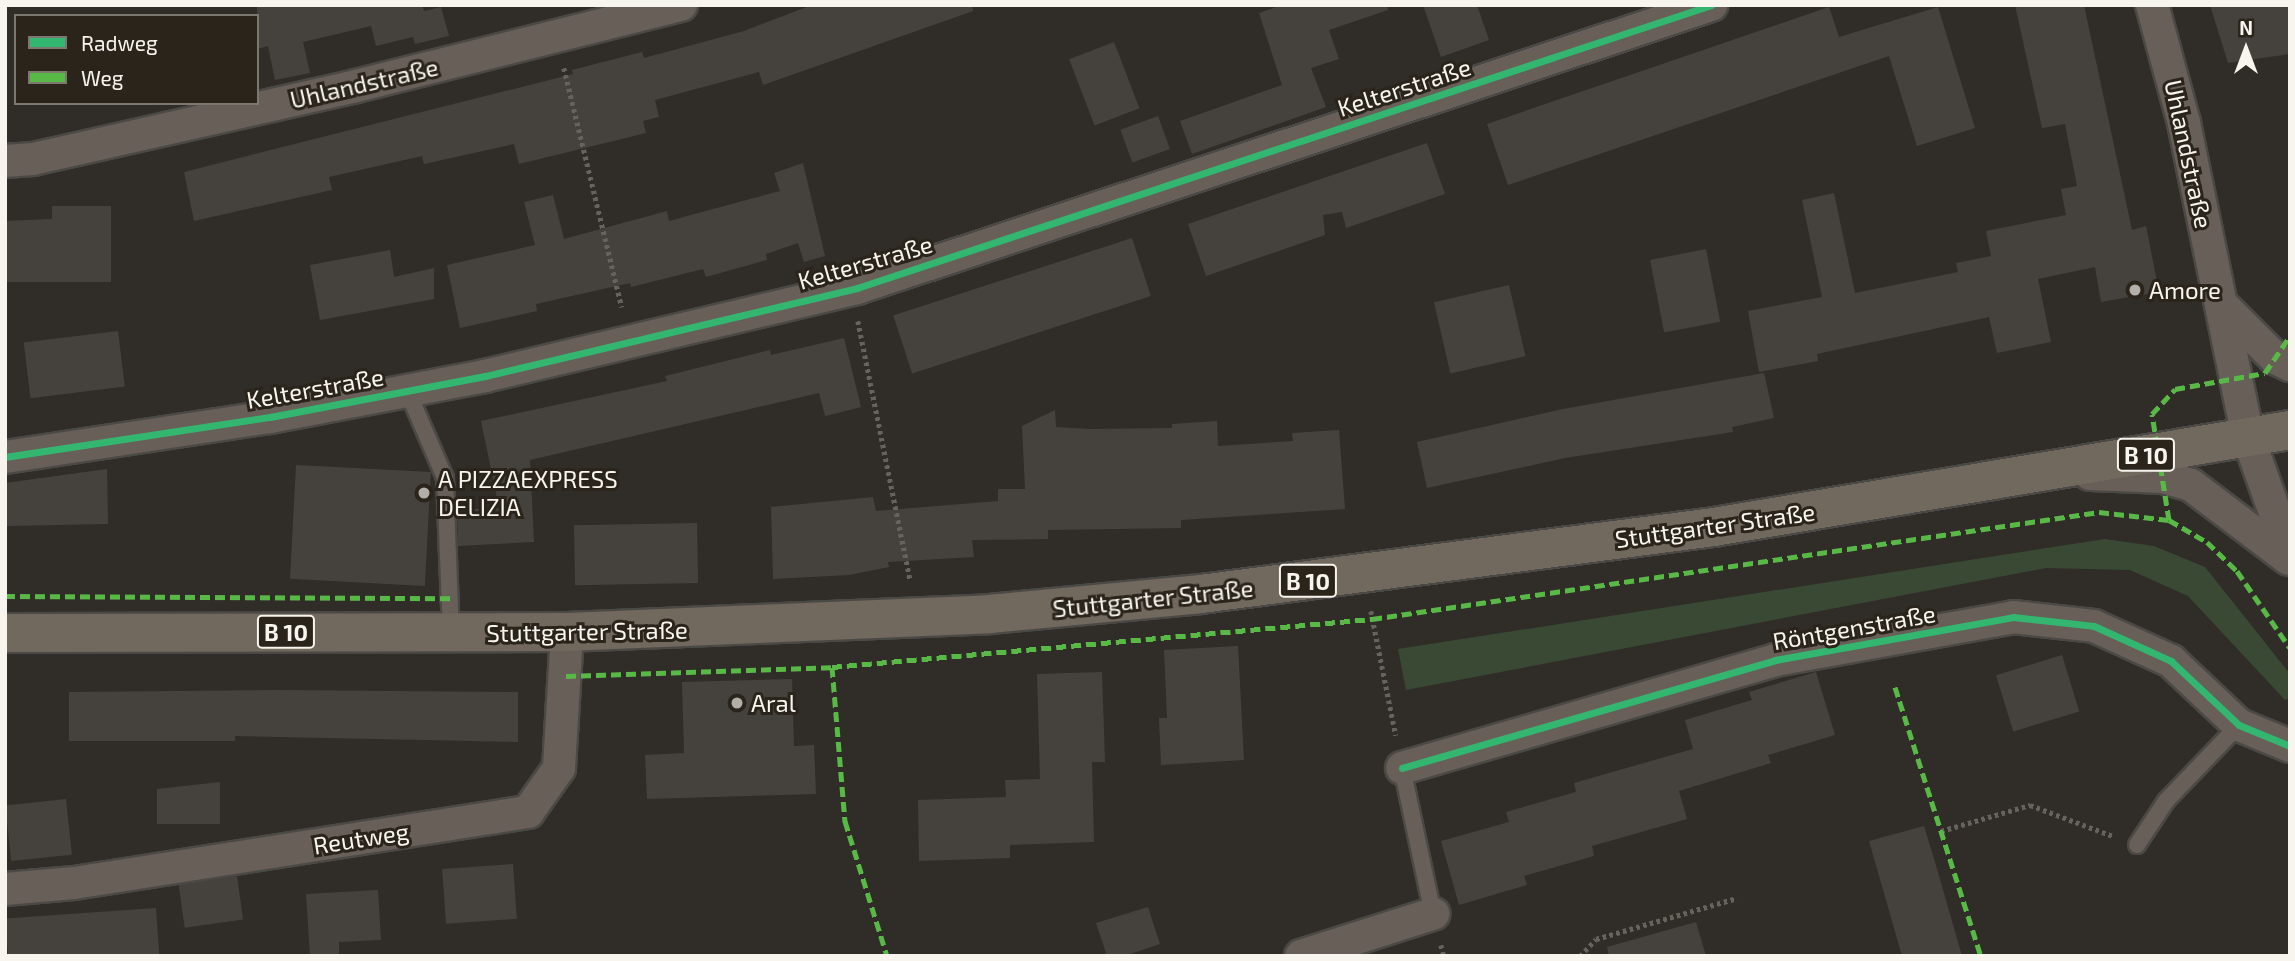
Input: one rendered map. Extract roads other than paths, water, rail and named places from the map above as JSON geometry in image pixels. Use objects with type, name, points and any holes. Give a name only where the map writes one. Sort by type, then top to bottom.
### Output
[{"type":"main road","name":"Stuttgarter Straße","points":[[5,633],[567,632],[916,618],[1201,594],[1714,527],[2290,430]]},
{"type":"street","name":"Uhlandstraße","points":[[5,161],[33,159],[681,5]]},
{"type":"street","name":"Kelterstraße","points":[[5,457],[270,417],[407,390],[852,289],[1711,5]]},
{"type":"street","name":"Uhlandstraße","points":[[2151,5],[2184,123],[2248,437],[2290,557]]},
{"type":"street","points":[[2221,304],[2275,358],[2290,365]]},
{"type":"street","points":[[2044,472],[2163,477],[2191,485],[2290,557]]},
{"type":"street","name":"Röntgenstraße","points":[[1402,768],[1775,660],[2013,617],[2094,626],[2171,661],[2239,725],[2290,746]]},
{"type":"street","name":"Reutweg","points":[[5,889],[74,883],[528,812],[559,768],[567,632]]},
{"type":"street","points":[[1301,956],[1433,914]]},
{"type":"lane","points":[[407,390],[445,478],[451,633]]},
{"type":"lane","points":[[2137,845],[2166,801],[2239,725]]},
{"type":"lane","points":[[1402,768],[1433,914]]},
{"type":"place","name":"Amore","points":[[2135,290]]},
{"type":"place","name":"A PIZZAEXPRESS DELIZIA","points":[[424,493]]},
{"type":"place","name":"Aral","points":[[737,703]]}]
